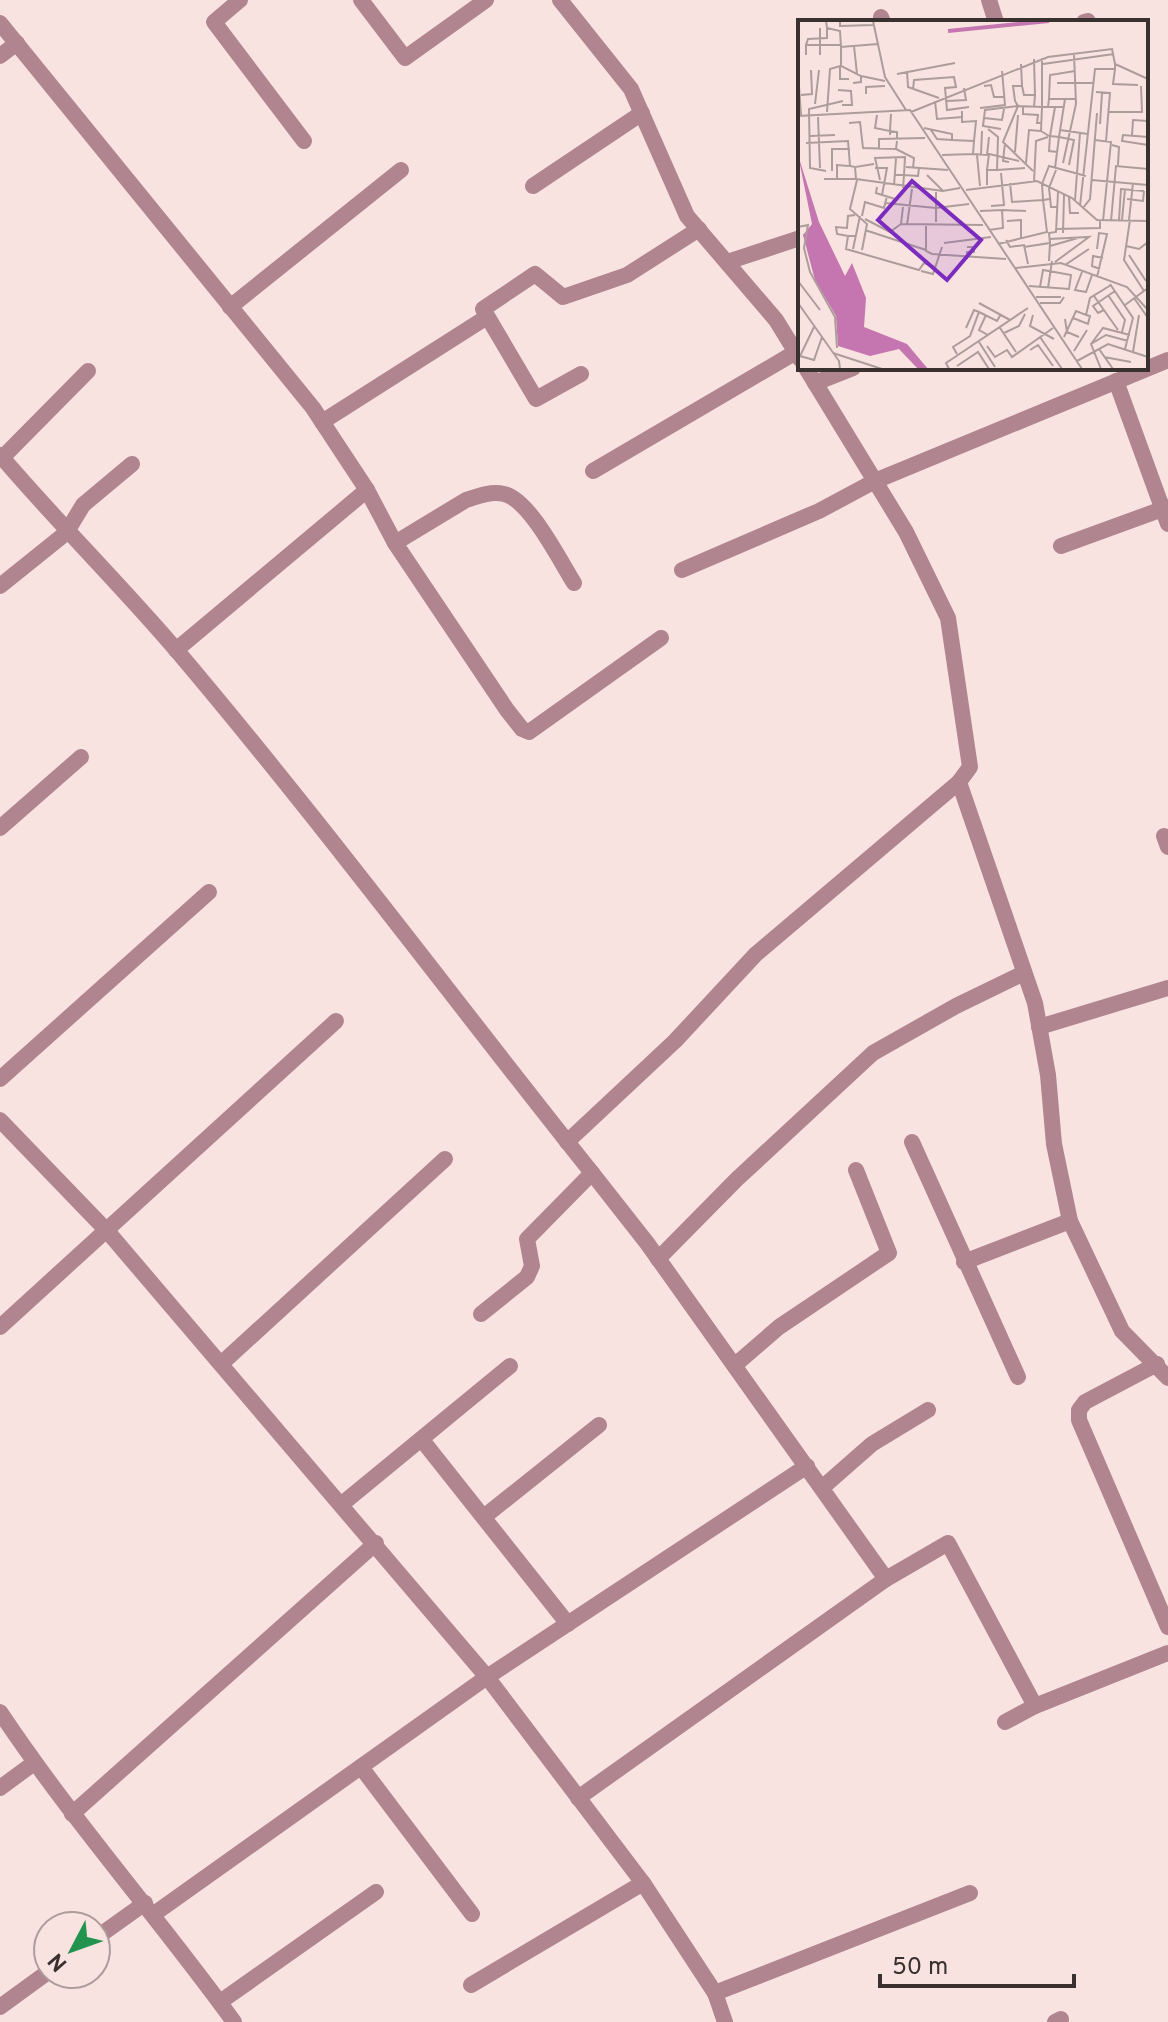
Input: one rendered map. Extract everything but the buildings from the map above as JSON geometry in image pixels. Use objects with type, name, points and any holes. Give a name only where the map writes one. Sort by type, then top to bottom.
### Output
[{"type":"street","points":[[240,0],[214,22],[304,141]]},
{"type":"street","points":[[361,0],[405,58],[486,0]]},
{"type":"street","points":[[560,0],[631,89],[687,216],[776,320],[798,355],[593,471]]},
{"type":"street","points":[[989,0],[995,20]]},
{"type":"street","points":[[0,23],[322,422],[367,490],[395,543],[522,729],[529,732],[661,638]]},
{"type":"street","points":[[0,56],[17,43]]},
{"type":"street","points":[[533,186],[642,113]]},
{"type":"street","points":[[230,307],[401,170]]},
{"type":"street","points":[[581,374],[536,399],[483,309],[535,274],[563,297],[627,275],[699,229]]},
{"type":"street","points":[[727,262],[798,239]]},
{"type":"street","points":[[322,422],[487,317]]},
{"type":"street","points":[[1148,366],[1168,360]]},
{"type":"street","points":[[567,1142],[675,1041],[756,954],[847,873],[959,782],[970,767],[948,618],[906,532],[807,370]]},
{"type":"street","points":[[815,383],[848,370]]},
{"type":"street","points":[[88,371],[1,456],[66,533],[176,650],[592,1173],[735,1365],[886,1579]]},
{"type":"street","points":[[682,570],[819,511],[875,481],[1134,371]]},
{"type":"street","points":[[1061,546],[1166,514],[1116,381]]},
{"type":"street","points":[[0,586],[66,533],[83,505],[132,464]]},
{"type":"street","points":[[176,650],[367,490]]},
{"type":"street","points":[[395,543],[466,500],[479,495],[505,494],[524,507],[574,583]]},
{"type":"street","points":[[0,828],[81,757]]},
{"type":"street","points":[[959,782],[1024,973],[1039,1027],[1048,1075],[1054,1144],[1070,1221],[1122,1331],[1168,1378]]},
{"type":"street","points":[[0,1079],[209,892]]},
{"type":"street","points":[[658,1259],[737,1179],[873,1053],[956,1006],[1024,973]]},
{"type":"street","points":[[1039,1027],[1168,988]]},
{"type":"street","points":[[0,1327],[108,1232],[336,1021]]},
{"type":"street","points":[[0,1120],[108,1232],[487,1677],[643,1883],[715,1993],[725,2022]]},
{"type":"street","points":[[912,1142],[1018,1377]]},
{"type":"street","points":[[221,1364],[445,1159]]},
{"type":"street","points":[[735,1365],[779,1327],[889,1253],[856,1170]]},
{"type":"street","points":[[481,1314],[527,1277],[532,1266],[527,1239],[592,1173]]},
{"type":"street","points":[[964,1262],[1070,1221]]},
{"type":"street","points":[[1157,1364],[1085,1402],[1079,1410],[1079,1420],[1168,1627]]},
{"type":"street","points":[[342,1504],[510,1366]]},
{"type":"street","points":[[823,1487],[872,1444],[928,1410]]},
{"type":"street","points":[[485,1516],[599,1425]]},
{"type":"street","points":[[422,1440],[568,1624]]},
{"type":"street","points":[[112,1929],[150,1909],[361,1767],[487,1677],[807,1466]]},
{"type":"street","points":[[72,1814],[376,1543]]},
{"type":"street","points":[[578,1798],[886,1579],[948,1543],[1035,1706]]},
{"type":"street","points":[[1005,1722],[1035,1706],[1168,1653]]},
{"type":"street","points":[[0,1712],[72,1814],[150,1909],[234,2022]]},
{"type":"street","points":[[0,1788],[34,1763]]},
{"type":"street","points":[[361,1767],[472,1914]]},
{"type":"street","points":[[471,1985],[643,1883]]},
{"type":"street","points":[[220,2002],[376,1892]]},
{"type":"street","points":[[715,1993],[970,1893]]},
{"type":"street","points":[[0,2007],[32,1984]]}]
